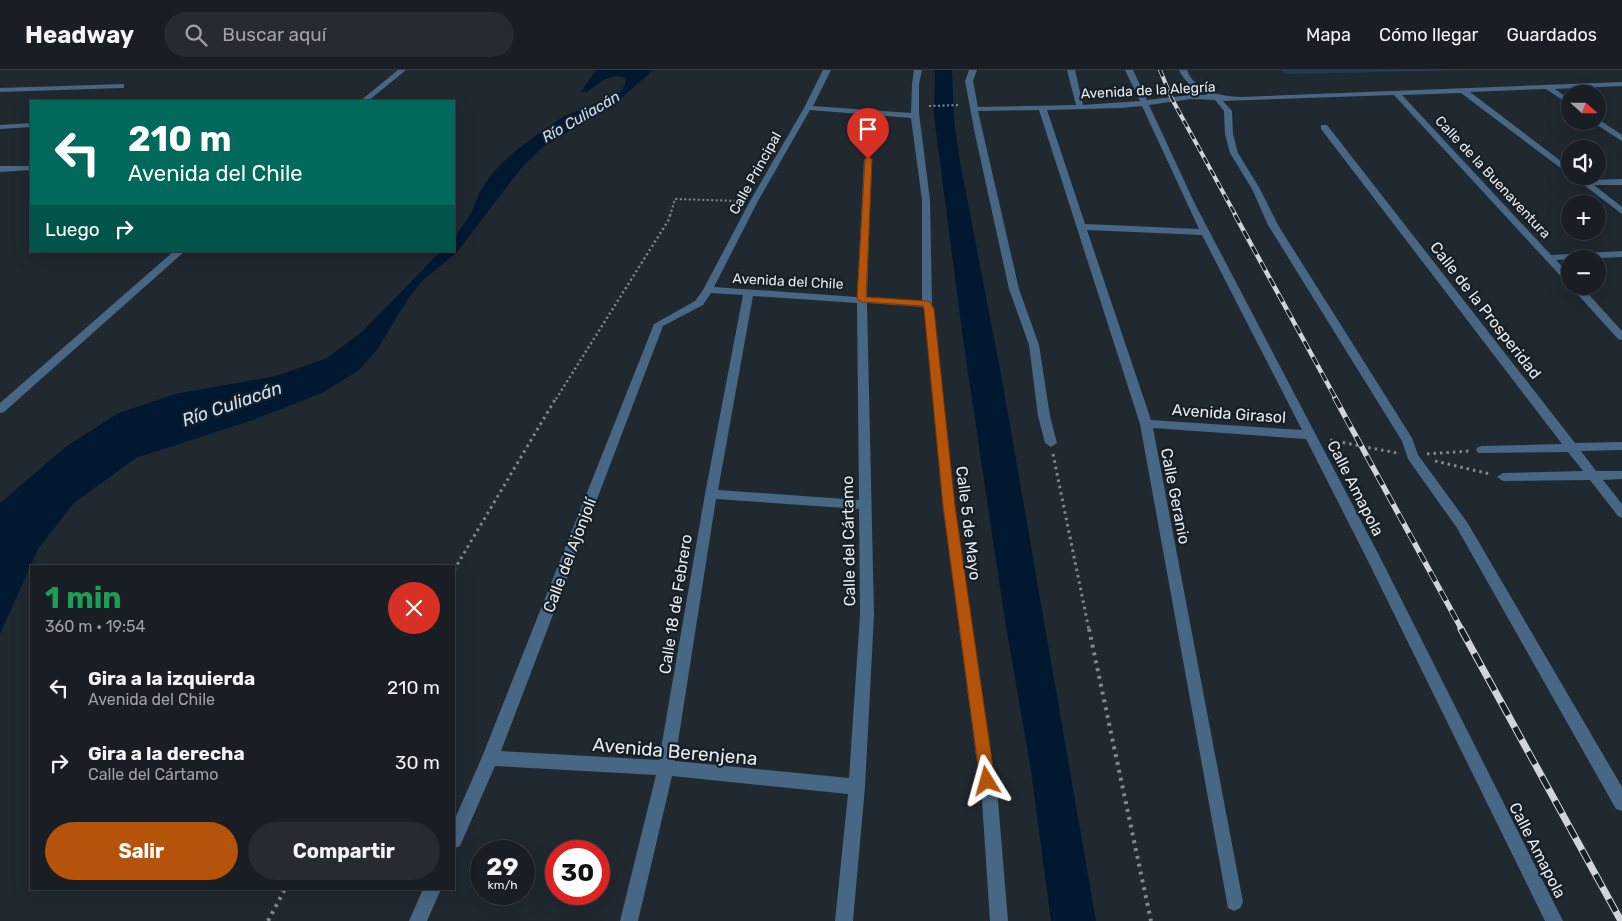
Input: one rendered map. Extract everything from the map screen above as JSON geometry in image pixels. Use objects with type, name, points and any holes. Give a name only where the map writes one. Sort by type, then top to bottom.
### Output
[{"type":"street","points":[[365,100],[402,70]]},
{"type":"street","name":"Calle Principal","points":[[708,290],[754,201],[808,108],[827,70]]},
{"type":"street","name":"Calle 5 de Mayo","points":[[918,70],[914,91],[926,197],[928,250],[927,304],[949,506],[990,801],[999,921]]},
{"type":"street","points":[[973,70],[969,80],[970,107],[1014,289],[1034,345],[1044,416],[1051,443]]},
{"type":"street","points":[[1071,70],[1080,106]]},
{"type":"street","name":"Calle Amapola","points":[[1129,70],[1205,232],[1375,561],[1554,921]]},
{"type":"street","points":[[1183,70],[1196,87],[1216,98],[1228,111],[1230,125],[1228,134],[1234,153],[1305,278],[1408,442],[1412,456],[1462,526],[1622,803]]},
{"type":"street","name":"Avenida de la Alegría","points":[[970,107],[1145,104],[1172,99],[1241,99],[1622,84]]},
{"type":"street","points":[[0,90],[120,86]]},
{"type":"street","points":[[1546,86],[1561,97]]},
{"type":"street","points":[[1461,89],[1561,165]]},
{"type":"street","name":"Calle de la Buenaventura","points":[[1395,92],[1561,271]]},
{"type":"street","name":"Calle Geranio","points":[[1042,107],[1146,424],[1234,902]]},
{"type":"street","points":[[808,108],[916,116]]},
{"type":"street","points":[[0,127],[30,126]]},
{"type":"street","name":"Calle de la Prosperidad","points":[[1324,127],[1622,512]]},
{"type":"street","points":[[1606,127],[1622,138]]},
{"type":"street","name":"Calle del Cártamo","points":[[844,921],[857,787],[867,614],[862,299],[868,159]]},
{"type":"street","points":[[0,170],[29,168]]},
{"type":"street","points":[[1606,182],[1622,182]]},
{"type":"street","points":[[1589,185],[1622,211]]},
{"type":"street","points":[[1082,227],[1205,232]]},
{"type":"street","points":[[0,409],[179,252]]},
{"type":"street","points":[[1549,258],[1622,254]]},
{"type":"street","name":"Avenida del Chile","points":[[708,290],[927,304]]},
{"type":"street","name":"Calle del Ajonjolí","points":[[455,838],[490,758],[658,324],[699,304],[708,290]]},
{"type":"street","name":"Calle 18 de Febrero","points":[[629,921],[666,768],[711,494],[749,292]]},
{"type":"street","points":[[1583,295],[1622,336]]},
{"type":"street","name":"Avenida Girasol","points":[[1146,424],[1310,435]]},
{"type":"street","points":[[1482,450],[1622,446]]},
{"type":"street","points":[[1503,477],[1622,475]]},
{"type":"street","points":[[711,494],[864,505]]},
{"type":"street","name":"Avenida Berenjena","points":[[490,758],[666,768],[857,787]]},
{"type":"street","points":[[418,921],[432,890]]},
{"type":"path","points":[[927,106],[970,107]]},
{"type":"path","points":[[455,568],[552,405],[668,221],[675,199],[754,201]]},
{"type":"path","points":[[1051,443],[1123,796],[1151,921]]},
{"type":"path","points":[[1412,456],[1482,450]]},
{"type":"path","points":[[268,921],[284,890]]},
{"type":"shaded area","points":[[1282,70],[1469,70],[1285,74]]},
{"type":"water","name":"Río Culiacán","points":[[596,70],[653,70],[617,102],[543,147],[522,167],[457,252],[423,280],[409,297],[377,350],[358,371],[322,393],[253,420],[136,458],[74,503],[38,549],[0,634],[0,503],[68,445],[119,413],[175,394],[276,376],[327,358],[363,331],[440,252],[455,252],[457,234],[472,211],[487,180],[498,167],[523,146],[567,115],[611,100],[618,95],[626,80],[618,76],[608,78],[586,92],[581,92]]},
{"type":"water","points":[[935,70],[952,70],[954,119],[960,162],[1003,385],[1096,921],[1051,921],[1031,771],[1004,614],[963,339],[934,116]]},
{"type":"railway","points":[[1160,70],[1172,99],[1236,216]]},
{"type":"railway","points":[[1235,215],[1336,399]]},
{"type":"railway","points":[[1335,398],[1462,630]]},
{"type":"railway","points":[[1461,629],[1621,921]]},
{"type":"route","points":[[868,159],[862,299],[927,304],[929,309],[949,506],[987,781]]}]
